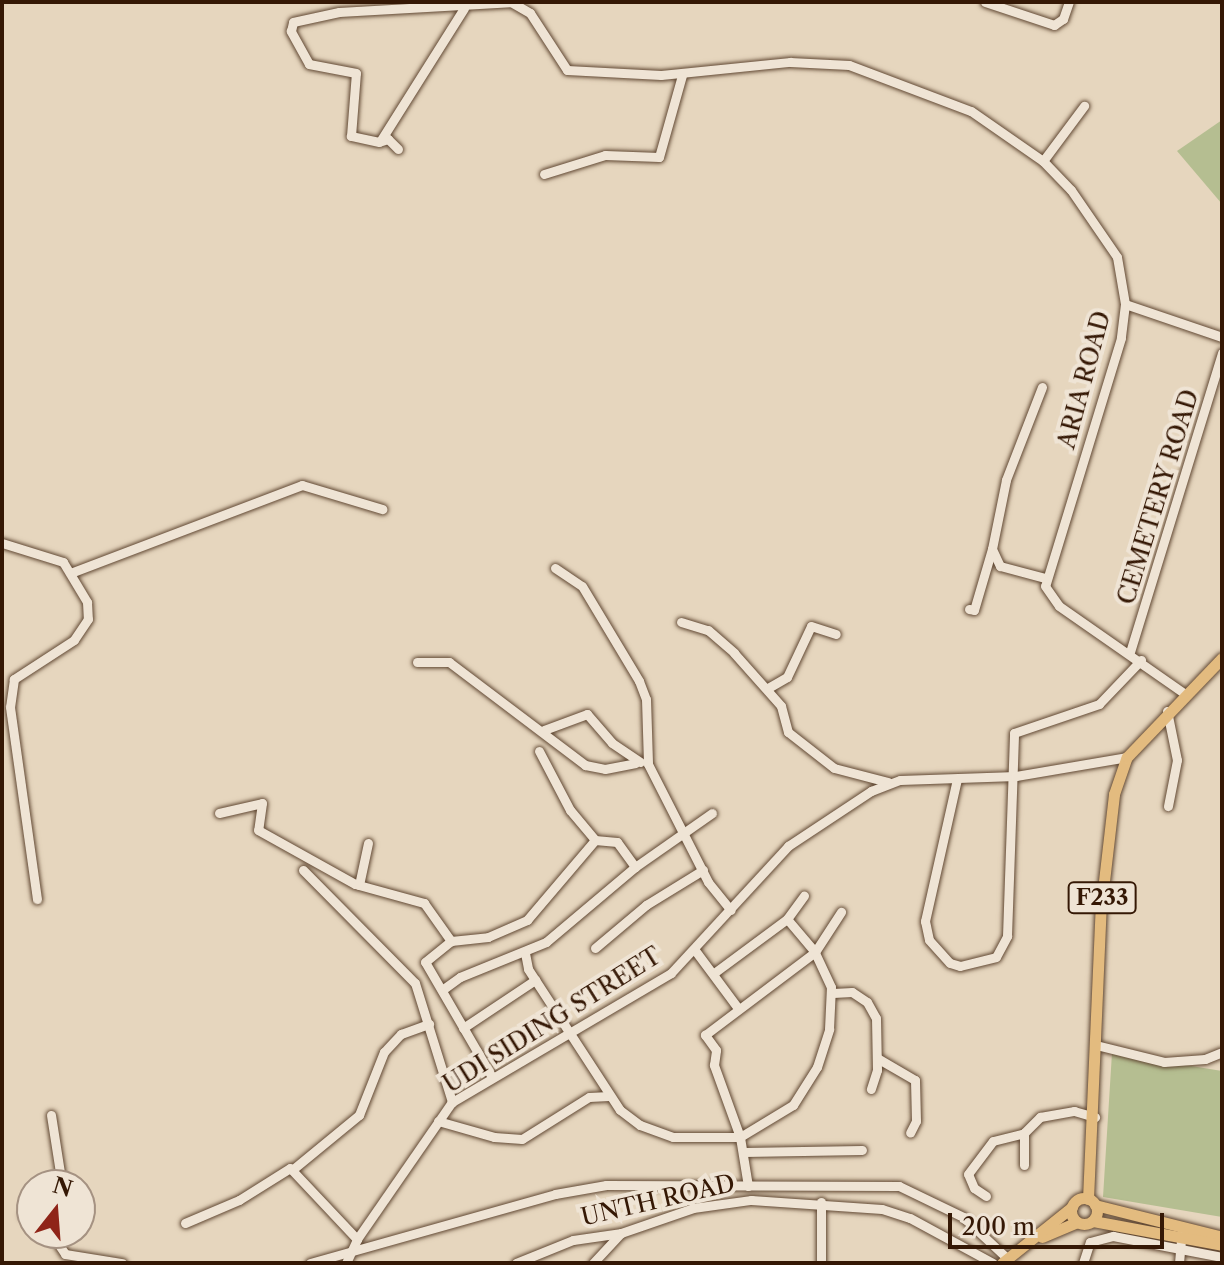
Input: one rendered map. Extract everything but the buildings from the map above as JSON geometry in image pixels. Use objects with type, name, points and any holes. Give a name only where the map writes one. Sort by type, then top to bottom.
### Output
[{"type":"main road","name":"F233","points":[[1077,1222],[1088,1179],[1095,1117],[1104,857],[1114,794],[1127,757],[1167,711],[1222,659]]},
{"type":"main road","name":"F233","points":[[1083,1203],[1093,1221]]},
{"type":"main road","points":[[1007,1261],[1083,1203],[1181,1238],[1222,1237]]},
{"type":"main road","points":[[1007,1261],[1049,1233],[1077,1222],[1093,1221],[1222,1245]]},
{"type":"street","name":"ARIA ROAD","points":[[379,142],[351,136],[356,73],[309,64],[291,31],[295,20],[323,14],[436,4],[464,8],[511,2],[530,13],[567,70],[682,75],[790,62],[849,65],[971,111],[1043,161],[1071,190],[1117,257],[1125,304],[1121,338],[1045,578]]},
{"type":"street","points":[[987,2],[1054,25],[1063,19],[1069,2]]},
{"type":"street","points":[[379,142],[464,8]]},
{"type":"street","points":[[544,174],[605,155],[659,157],[682,75]]},
{"type":"street","points":[[1043,161],[1084,106]]},
{"type":"street","points":[[379,142],[388,139],[398,149]]},
{"type":"street","points":[[1125,304],[1222,337]]},
{"type":"street","name":"CEMETERY ROAD","points":[[1130,652],[1222,353]]},
{"type":"street","points":[[969,609],[974,610],[992,549],[1006,480],[1042,387]]},
{"type":"street","points":[[73,572],[302,485],[382,509]]},
{"type":"street","points":[[2,543],[50,557],[73,572],[87,602],[85,627],[14,679],[6,707],[37,899]]},
{"type":"street","points":[[992,549],[1000,566],[1045,578],[1047,591],[1059,606],[1130,652],[1185,694]]},
{"type":"street","points":[[555,568],[582,586],[639,681],[646,699],[647,760],[703,870],[731,910]]},
{"type":"street","points":[[681,622],[708,630],[768,688],[781,706],[788,732],[834,768],[891,782]]},
{"type":"street","points":[[768,688],[787,677],[811,626],[836,634]]},
{"type":"street","points":[[957,779],[925,921],[929,940],[950,963],[960,966],[986,962],[1005,946],[1016,776],[1014,733],[1099,704],[1141,660]]},
{"type":"street","points":[[417,662],[449,662],[592,768],[647,760]]},
{"type":"street","points":[[2,677],[14,679]]},
{"type":"street","points":[[1167,711],[1177,760],[1168,806]]},
{"type":"street","points":[[544,730],[587,714],[635,763]]},
{"type":"street","points":[[539,751],[560,797],[595,840],[617,842],[635,867]]},
{"type":"street","name":"UDI SIDING STREET","points":[[346,1263],[357,1239],[452,1102],[671,973],[788,846],[891,782],[1016,776],[1127,757]]},
{"type":"street","points":[[219,813],[262,803],[258,830],[359,885],[424,903],[451,941]]},
{"type":"street","points":[[442,990],[460,977],[546,942],[635,867],[712,813]]},
{"type":"street","points":[[492,1077],[426,960],[451,941],[488,937],[527,920],[595,840]]},
{"type":"street","points":[[359,885],[368,843]]},
{"type":"street","points":[[303,870],[415,983],[452,1102]]},
{"type":"street","points":[[595,948],[646,905],[703,870]]},
{"type":"street","points":[[714,973],[787,919],[804,896]]},
{"type":"street","points":[[748,1186],[740,1137],[714,1065],[716,1050],[705,1035],[737,1007],[815,952],[841,912]]},
{"type":"street","points":[[525,953],[535,980],[570,1030],[609,1096],[651,1131],[694,1140],[740,1137],[781,1116],[806,1087],[825,1044],[833,993],[815,952],[787,919]]},
{"type":"street","points":[[694,949],[737,1007]]},
{"type":"street","points":[[415,983],[433,973]]},
{"type":"street","points":[[463,1028],[535,980]]},
{"type":"street","points":[[833,993],[852,992],[867,1002],[876,1018],[877,1058],[871,1089]]},
{"type":"street","points":[[185,1223],[212,1214],[292,1170],[359,1115],[392,1043],[429,1024]]},
{"type":"street","points":[[1096,1045],[1164,1062],[1205,1059],[1222,1052]]},
{"type":"street","points":[[877,1058],[915,1080],[916,1121],[910,1133]]},
{"type":"street","points":[[438,1121],[494,1137],[522,1139],[589,1097],[609,1096]]},
{"type":"street","points":[[986,1196],[974,1188],[968,1174],[993,1141],[1024,1133],[1040,1117],[1074,1111],[1095,1117]]},
{"type":"street","points":[[51,1115],[59,1169]]},
{"type":"street","points":[[1024,1133],[1024,1165]]},
{"type":"street","points":[[744,1152],[862,1150]]},
{"type":"street","points":[[292,1170],[357,1239]]},
{"type":"street","points":[[310,1263],[594,1185],[899,1186],[963,1217],[1007,1261]]},
{"type":"street","name":"UNTH ROAD","points":[[516,1263],[573,1240],[621,1233],[724,1202],[821,1202],[896,1213],[993,1263]]},
{"type":"street","points":[[821,1202],[821,1263]]},
{"type":"street","points":[[593,1263],[621,1233]]},
{"type":"street","points":[[1083,1263],[1090,1242],[1113,1236],[1181,1238],[1222,1257]]},
{"type":"street","points":[[1179,1263],[1181,1238]]},
{"type":"street","points":[[61,1249],[65,1254],[122,1263]]},
{"type":"green space","points":[[1222,120],[1222,204],[1177,151]]},
{"type":"green space","points":[[1112,1053],[1222,1071],[1222,1217],[1103,1197]]}]
